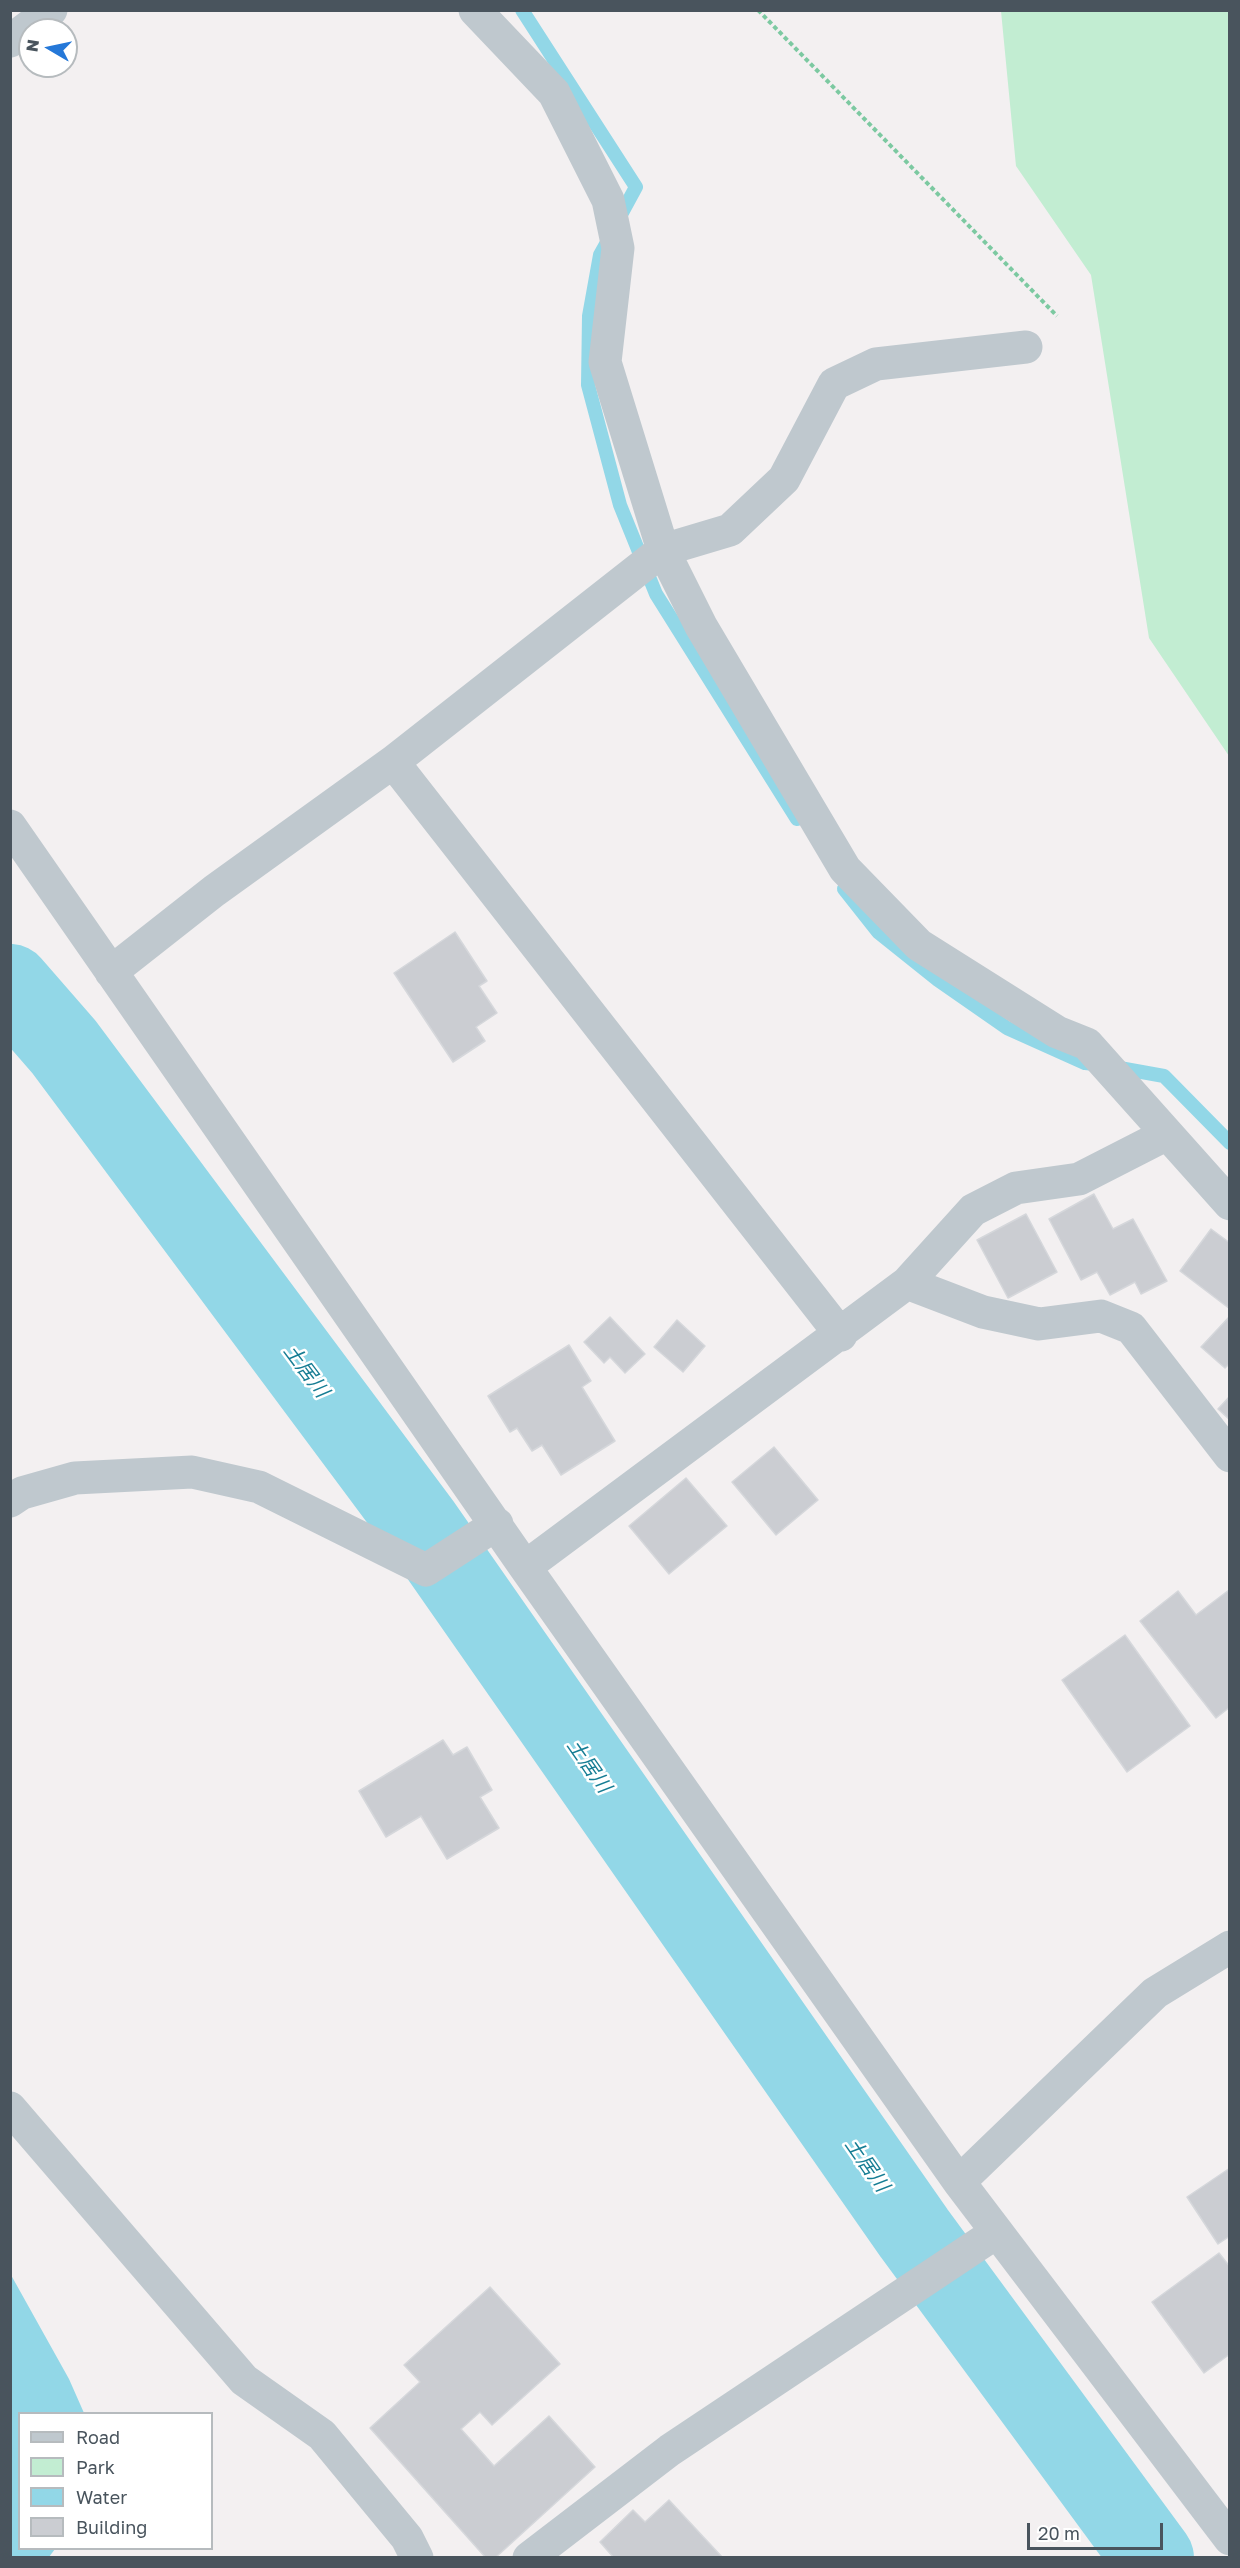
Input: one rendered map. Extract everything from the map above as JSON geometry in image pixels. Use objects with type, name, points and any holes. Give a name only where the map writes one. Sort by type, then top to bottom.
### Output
[{"type":"street","points":[[10,41],[51,10]]},
{"type":"street","points":[[475,10],[554,93],[608,200],[618,248],[606,362],[663,550],[701,626],[846,868],[920,945],[1057,1032],[1087,1044],[1165,1135],[1230,1204]]},
{"type":"street","points":[[111,972],[214,891],[393,762],[663,550],[730,530],[784,479],[834,384],[876,364],[1026,347]]},
{"type":"street","points":[[393,762],[841,1335]]},
{"type":"street","points":[[10,826],[111,972],[485,1532],[525,1567],[959,2182],[1230,2539]]},
{"type":"street","points":[[525,1567],[841,1335],[907,1283],[973,1210],[1016,1188],[1079,1179],[1165,1135]]},
{"type":"street","points":[[907,1283],[982,1312],[1039,1324],[1101,1316],[1131,1328],[1230,1456]]},
{"type":"street","points":[[10,1501],[22,1493],[75,1478],[192,1472],[259,1487],[426,1570],[485,1532]]},
{"type":"street","points":[[959,2182],[1155,1993],[1230,1947]]},
{"type":"street","points":[[10,2108],[244,2380],[322,2435],[407,2538],[417,2558]]},
{"type":"street","points":[[529,2558],[670,2450],[997,2232]]},
{"type":"path","points":[[758,10],[1057,316]]},
{"type":"green space","points":[[1001,11],[1229,11],[1229,756],[1149,638],[1091,275],[1016,166]]},
{"type":"water","points":[[11,2275],[69,2379],[84,2412],[18,2412],[18,2550],[54,2550],[49,2557],[11,2557]]},
{"type":"building","points":[[455,932],[487,981],[479,986],[497,1013],[476,1027],[485,1041],[453,1062],[394,973]]},
{"type":"building","points":[[1094,1194],[1113,1229],[1133,1219],[1167,1281],[1141,1294],[1135,1282],[1110,1295],[1097,1272],[1081,1280],[1049,1219]]},
{"type":"building","points":[[1026,1214],[1057,1272],[1008,1298],[977,1240]]},
{"type":"building","points":[[1211,1229],[1230,1243],[1230,1309],[1180,1271]]},
{"type":"building","points":[[1230,1316],[1230,1363],[1225,1368],[1201,1347]]},
{"type":"building","points":[[610,1317],[645,1354],[625,1373],[610,1357],[604,1363],[584,1342]]},
{"type":"building","points":[[677,1320],[705,1346],[683,1372],[654,1347]]},
{"type":"building","points":[[569,1345],[591,1381],[582,1387],[615,1441],[561,1475],[542,1445],[532,1451],[517,1428],[510,1432],[488,1396]]},
{"type":"building","points":[[1230,1396],[1230,1420],[1218,1409]]},
{"type":"building","points":[[774,1447],[818,1500],[776,1535],[732,1482]]},
{"type":"building","points":[[686,1478],[727,1526],[669,1574],[629,1526]]},
{"type":"building","points":[[1229,1590],[1230,1707],[1216,1718],[1140,1621],[1178,1591],[1196,1615]]},
{"type":"building","points":[[1125,1635],[1190,1726],[1127,1772],[1062,1680]]},
{"type":"building","points":[[443,1740],[453,1755],[467,1747],[492,1790],[480,1797],[499,1828],[447,1859],[421,1816],[386,1837],[359,1791]]},
{"type":"building","points":[[1230,2168],[1230,2236],[1218,2244],[1187,2197]]},
{"type":"building","points":[[1219,2253],[1230,2267],[1230,2354],[1204,2373],[1152,2302]]},
{"type":"building","points":[[490,2287],[560,2364],[492,2425],[480,2412],[461,2429],[494,2466],[549,2416],[595,2467],[495,2558],[486,2558],[370,2428],[420,2382],[404,2365]]},
{"type":"building","points":[[669,2500],[723,2558],[614,2558],[600,2542],[633,2510],[645,2522]]},
{"type":"waterway","points":[[522,10],[636,187],[617,222]]},
{"type":"waterway","points":[[609,239],[600,255],[589,316],[588,385],[620,505],[656,594],[797,819]]},
{"type":"waterway","points":[[844,889],[878,932],[938,980],[1007,1028],[1085,1063],[1095,1064]]},
{"type":"waterway","name":"土居川","points":[[10,985],[64,1047],[420,1525],[914,2233],[1153,2558]]},
{"type":"waterway","points":[[1114,1067],[1164,1076],[1230,1143]]}]
